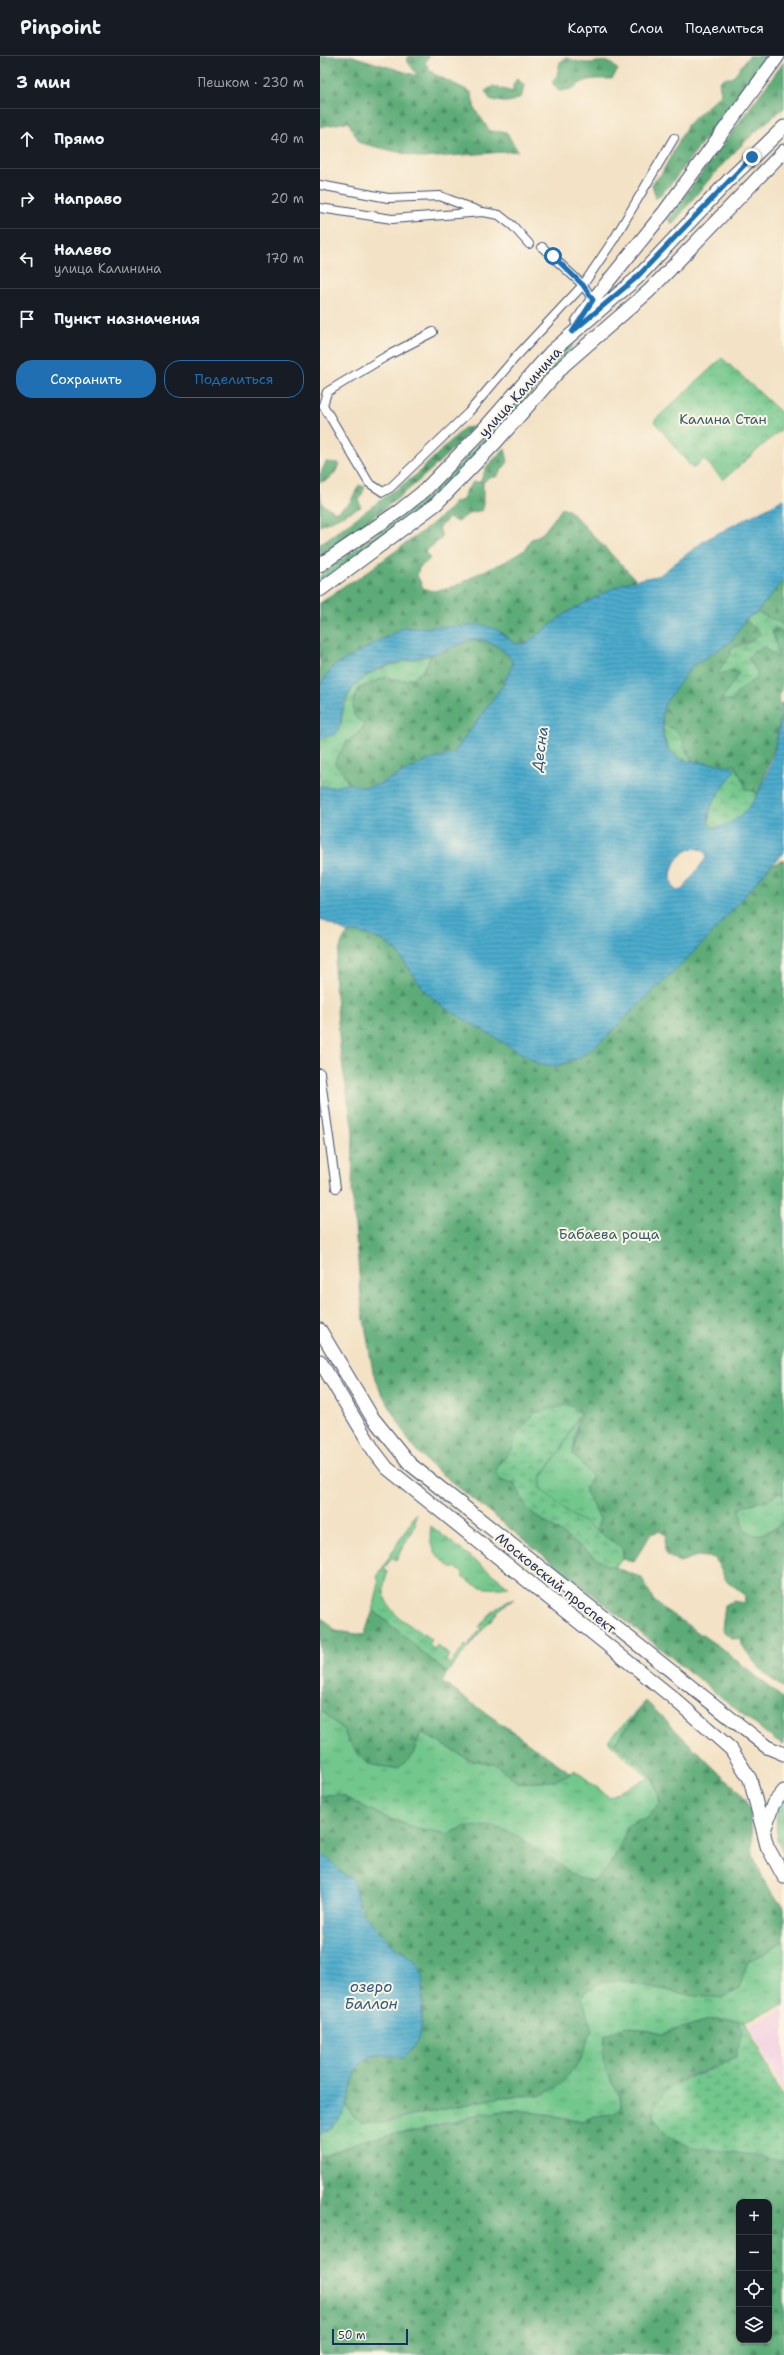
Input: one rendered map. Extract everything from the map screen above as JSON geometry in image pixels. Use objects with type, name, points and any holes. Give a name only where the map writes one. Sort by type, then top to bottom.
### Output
[{"type":"main road","points":[[572,332],[593,300],[665,211],[778,56]]},
{"type":"main road","name":"улица Калинина","points":[[320,565],[399,511],[424,491],[572,332],[636,278],[731,178],[784,127]]},
{"type":"main road","name":"улица Калинина","points":[[320,590],[436,504],[491,448],[564,365],[649,291],[784,151]]},
{"type":"main road","name":"Московский проспект","points":[[320,1330],[372,1417],[410,1464],[761,1742],[784,1754]]},
{"type":"main road","name":"Московский проспект","points":[[320,1361],[374,1451],[387,1468],[672,1697],[731,1749],[750,1780],[767,1846],[784,1877]]},
{"type":"main road","points":[[764,1832],[773,1804],[784,1791]]},
{"type":"street","points":[[433,332],[385,357],[327,392],[323,405],[369,483],[383,492],[390,488],[468,413],[514,359],[583,285],[614,240],[674,138]]},
{"type":"street","points":[[320,185],[388,198],[440,196],[484,212],[499,215],[513,226],[529,244]]},
{"type":"street","points":[[320,208],[392,219],[484,212]]},
{"type":"street","points":[[542,247],[583,285],[593,300]]},
{"type":"street","points":[[320,1073],[336,1188]]},
{"type":"shaded area","points":[[784,2010],[784,2090],[749,2025]]},
{"type":"green space","points":[[320,56],[352,56],[418,76],[407,61],[408,56],[429,56],[425,63],[434,74],[471,92],[475,109],[490,131],[506,132],[518,151],[422,158],[360,143],[348,122],[320,127]]},
{"type":"green space","points":[[749,56],[767,56],[671,184],[656,199],[652,184],[662,173],[688,124],[721,94],[719,82],[724,78],[732,78]]},
{"type":"green space","points":[[567,58],[584,63],[608,62],[618,70],[612,79],[590,80],[569,89],[559,91],[552,83],[557,75],[560,62]]},
{"type":"green space","points":[[784,62],[784,108],[753,134],[725,162],[698,192],[673,224],[668,220],[678,205]]},
{"type":"green space","points":[[517,78],[524,85],[522,96],[518,99],[510,102],[502,102],[490,99],[485,91],[493,86],[513,92],[513,86]]},
{"type":"green space","points":[[572,343],[573,345],[570,350],[496,433],[433,498],[320,582],[320,576],[427,497],[449,476]]},
{"type":"green space","name":"Калина Стан","points":[[722,358],[784,415],[784,427],[723,480],[704,459],[693,469],[654,421]]},
{"type":"green space","points":[[473,427],[438,463],[401,496],[320,555],[320,544],[416,475],[464,428]]},
{"type":"green space","points":[[505,449],[508,462],[496,477],[489,477],[483,483],[483,510],[470,513],[457,522],[449,518],[439,527],[442,538],[425,552],[430,559],[419,568],[417,575],[423,588],[433,591],[456,586],[481,572],[503,563],[526,549],[530,540],[543,533],[563,507],[570,511],[636,580],[624,583],[568,612],[525,644],[515,644],[499,631],[403,628],[334,666],[320,686],[320,603],[347,584],[356,580],[427,528],[446,513],[455,502],[463,500],[465,492],[473,482],[480,482],[487,466]]},
{"type":"green space","points":[[326,462],[339,463],[332,476],[327,480],[320,482],[320,474]]},
{"type":"green space","points":[[359,485],[365,487],[359,501],[361,507],[320,526],[320,493],[322,504],[336,512],[349,504]]},
{"type":"green space","points":[[784,579],[784,625],[757,612]]},
{"type":"green space","points":[[757,612],[784,625],[784,634],[776,628],[772,631],[776,643],[778,658],[764,647],[753,651],[748,658],[757,672],[757,677],[737,693],[732,701],[722,699],[739,673],[732,670],[718,675],[723,664],[731,655],[731,648],[748,643],[761,633],[745,620]]},
{"type":"green space","points":[[745,620],[761,633],[757,638],[731,648],[731,655],[723,664],[718,675],[732,670],[739,674],[723,699],[732,701],[737,693],[757,677],[757,672],[748,658],[753,651],[764,647],[773,655],[776,643],[772,631],[776,628],[784,634],[784,676],[778,704],[783,703],[776,742],[758,795],[755,792],[747,790],[735,765],[708,765],[695,761],[689,757],[684,750],[677,732],[663,724],[662,714],[664,705],[691,667],[737,633]]},
{"type":"green space","points":[[474,639],[492,644],[503,650],[511,659],[513,664],[503,685],[453,754],[427,761],[378,785],[364,787],[349,784],[342,771],[334,763],[346,743],[363,729],[364,724],[354,716],[353,703],[358,689],[386,677],[402,680],[414,677],[424,669],[431,655]]},
{"type":"green space","points":[[431,655],[424,669],[414,677],[402,680],[386,677],[358,689],[364,724],[363,729],[346,743],[342,771],[349,784],[333,787],[320,786],[320,739],[324,739],[341,727],[344,708],[350,693],[359,682],[370,674],[384,668]]},
{"type":"green space","points":[[663,724],[677,732],[688,755],[694,762],[679,758],[670,750],[663,732]]},
{"type":"green space","points":[[735,765],[747,790],[755,792],[758,795],[740,816],[728,824],[715,828],[709,825],[710,810],[715,799],[734,769],[729,766]]},
{"type":"green space","name":"Бабаева роща","points":[[784,860],[784,1495],[779,1492],[769,1499],[750,1504],[739,1509],[743,1519],[741,1525],[752,1534],[762,1534],[784,1522],[784,1688],[770,1678],[758,1666],[748,1654],[739,1639],[731,1638],[722,1630],[725,1605],[733,1601],[744,1603],[745,1595],[726,1580],[715,1558],[697,1556],[680,1562],[674,1560],[667,1555],[665,1549],[666,1535],[659,1531],[651,1534],[634,1561],[623,1559],[622,1548],[596,1531],[600,1519],[586,1493],[586,1487],[592,1476],[573,1454],[580,1412],[515,1436],[513,1449],[497,1466],[503,1481],[515,1483],[527,1509],[608,1566],[615,1567],[642,1578],[654,1601],[724,1650],[784,1699],[784,1745],[776,1741],[429,1464],[411,1444],[381,1392],[373,1372],[362,1308],[352,1192],[353,1132],[340,1049],[334,970],[342,941],[348,933],[358,932],[384,941],[398,953],[408,968],[463,1019],[496,1036],[540,1065],[605,1038],[710,936],[771,865]]},
{"type":"green space","points":[[568,1405],[580,1412],[561,1450],[542,1475],[540,1488],[565,1510],[622,1548],[623,1559],[615,1567],[608,1566],[527,1509],[515,1483],[503,1481],[496,1473],[497,1466],[513,1449],[515,1437],[535,1413]]},
{"type":"green space","points":[[578,1415],[573,1454],[592,1476],[586,1487],[586,1493],[600,1519],[596,1531],[565,1510],[540,1488],[542,1476],[561,1450]]},
{"type":"green space","points":[[779,1492],[784,1495],[784,1522],[768,1532],[754,1535],[749,1534],[741,1521],[739,1509],[750,1504],[769,1499]]},
{"type":"green space","points":[[416,1513],[415,1525],[396,1560],[392,1557],[384,1569],[388,1572],[384,1584],[384,1595],[388,1604],[395,1613],[432,1640],[429,1645],[434,1649],[437,1645],[449,1655],[446,1661],[450,1664],[465,1645],[467,1647],[481,1629],[479,1627],[490,1614],[503,1604],[514,1599],[500,1609],[447,1673],[373,1610],[379,1583],[377,1577]]},
{"type":"green space","points":[[431,1526],[509,1587],[484,1588],[473,1584],[462,1577],[464,1574],[455,1567],[453,1569],[447,1565],[434,1551],[430,1540]]},
{"type":"green space","points":[[373,1610],[447,1673],[442,1682],[571,1773],[555,1781],[519,1783],[497,1765],[468,1759],[421,1732],[412,1757],[397,1769],[367,1764],[349,1743],[344,1731],[320,1709],[320,1616],[336,1631],[364,1635]]},
{"type":"green space","points":[[646,1701],[615,1743],[645,1768],[658,1792],[660,1803],[647,1819],[636,1820],[627,1827],[622,1841],[609,1865],[599,1877],[593,1881],[578,1878],[520,1837],[465,1827],[448,1834],[416,1828],[385,1817],[338,1794],[320,1796],[320,1709],[344,1731],[349,1743],[412,1757],[421,1732],[468,1759],[497,1765],[519,1783],[571,1773],[575,1770],[609,1797],[649,1778],[608,1741]]},
{"type":"green space","points":[[646,1701],[725,1779],[741,1792],[750,1810],[753,1855],[767,1887],[784,1908],[784,1940],[764,1954],[748,1961],[739,1989],[722,1998],[694,1996],[618,1980],[604,1981],[589,1989],[582,1997],[592,2031],[579,2064],[557,2087],[539,2095],[501,2097],[384,2122],[363,2122],[353,2116],[347,2106],[353,2079],[360,2065],[370,2057],[379,2055],[403,2058],[421,2030],[423,2004],[416,1962],[375,1928],[367,1918],[361,1906],[356,1894],[353,1879],[342,1873],[320,1851],[320,1796],[338,1794],[385,1817],[416,1828],[448,1834],[465,1827],[493,1826],[520,1837],[578,1878],[593,1881],[610,1865],[619,1850],[627,1827],[636,1820],[647,1819],[660,1803],[658,1792],[645,1768],[615,1743]]},
{"type":"green space","points":[[784,1796],[784,1853],[778,1840],[776,1824],[778,1809]]},
{"type":"green space","points":[[784,1940],[784,2005],[745,2021],[709,2020],[662,2034],[626,2026],[606,2071],[621,2095],[621,2108],[612,2114],[595,2116],[583,2121],[519,2110],[488,2113],[417,2130],[360,2141],[320,2158],[320,2133],[332,2128],[347,2106],[353,2116],[384,2122],[501,2097],[539,2095],[575,2069],[586,2010],[582,1997],[589,1989],[604,1981],[618,1980],[656,1987],[739,1989],[748,1961],[764,1954]]},
{"type":"green space","points":[[709,2020],[738,2020],[742,2031],[737,2056],[727,2063],[683,2078],[754,2155],[784,2162],[784,2355],[320,2355],[320,2158],[360,2141],[417,2130],[488,2113],[519,2110],[582,2121],[595,2116],[612,2114],[621,2108],[621,2101],[620,2096],[608,2076],[605,2067],[605,2036],[626,2026],[662,2034]]},
{"type":"green space","points":[[738,2020],[745,2021],[784,2100],[784,2162],[754,2155],[693,2147],[666,2135],[652,2112],[660,2098],[679,2082],[713,2069],[737,2056],[742,2031]]},
{"type":"water","name":"Десна","points":[[784,499],[784,579],[757,612],[745,620],[731,642],[691,667],[664,705],[662,714],[663,738],[667,748],[681,760],[729,766],[735,770],[717,796],[710,810],[708,817],[709,825],[715,828],[729,823],[742,815],[752,804],[760,790],[772,760],[780,727],[781,708],[784,701],[784,853],[771,865],[710,936],[605,1038],[581,1057],[558,1066],[541,1065],[442,1006],[425,991],[398,953],[384,941],[358,932],[348,933],[320,919],[320,786],[333,787],[349,784],[364,787],[378,785],[427,761],[453,754],[503,685],[513,664],[511,659],[503,650],[492,643],[475,639],[449,649],[374,671],[361,679],[350,692],[345,701],[340,726],[336,734],[320,739],[320,686],[334,666],[403,628],[485,625],[499,631],[515,644],[525,644],[568,612],[624,583],[660,575],[705,540]],"holes":[[[694,848],[702,850],[706,853],[706,858],[683,889],[678,891],[674,889],[671,876],[674,864],[682,854],[688,850]]]},
{"type":"water","name":"озеро Баллон","points":[[320,1851],[342,1873],[353,1879],[359,1907],[367,1918],[391,1944],[416,1962],[423,1975],[421,2030],[418,2042],[403,2058],[378,2055],[370,2057],[361,2064],[352,2083],[346,2106],[341,2117],[333,2126],[320,2133]]},
{"type":"route","points":[[553,256],[583,285],[593,300],[572,332],[604,307],[636,278],[752,157]]}]
